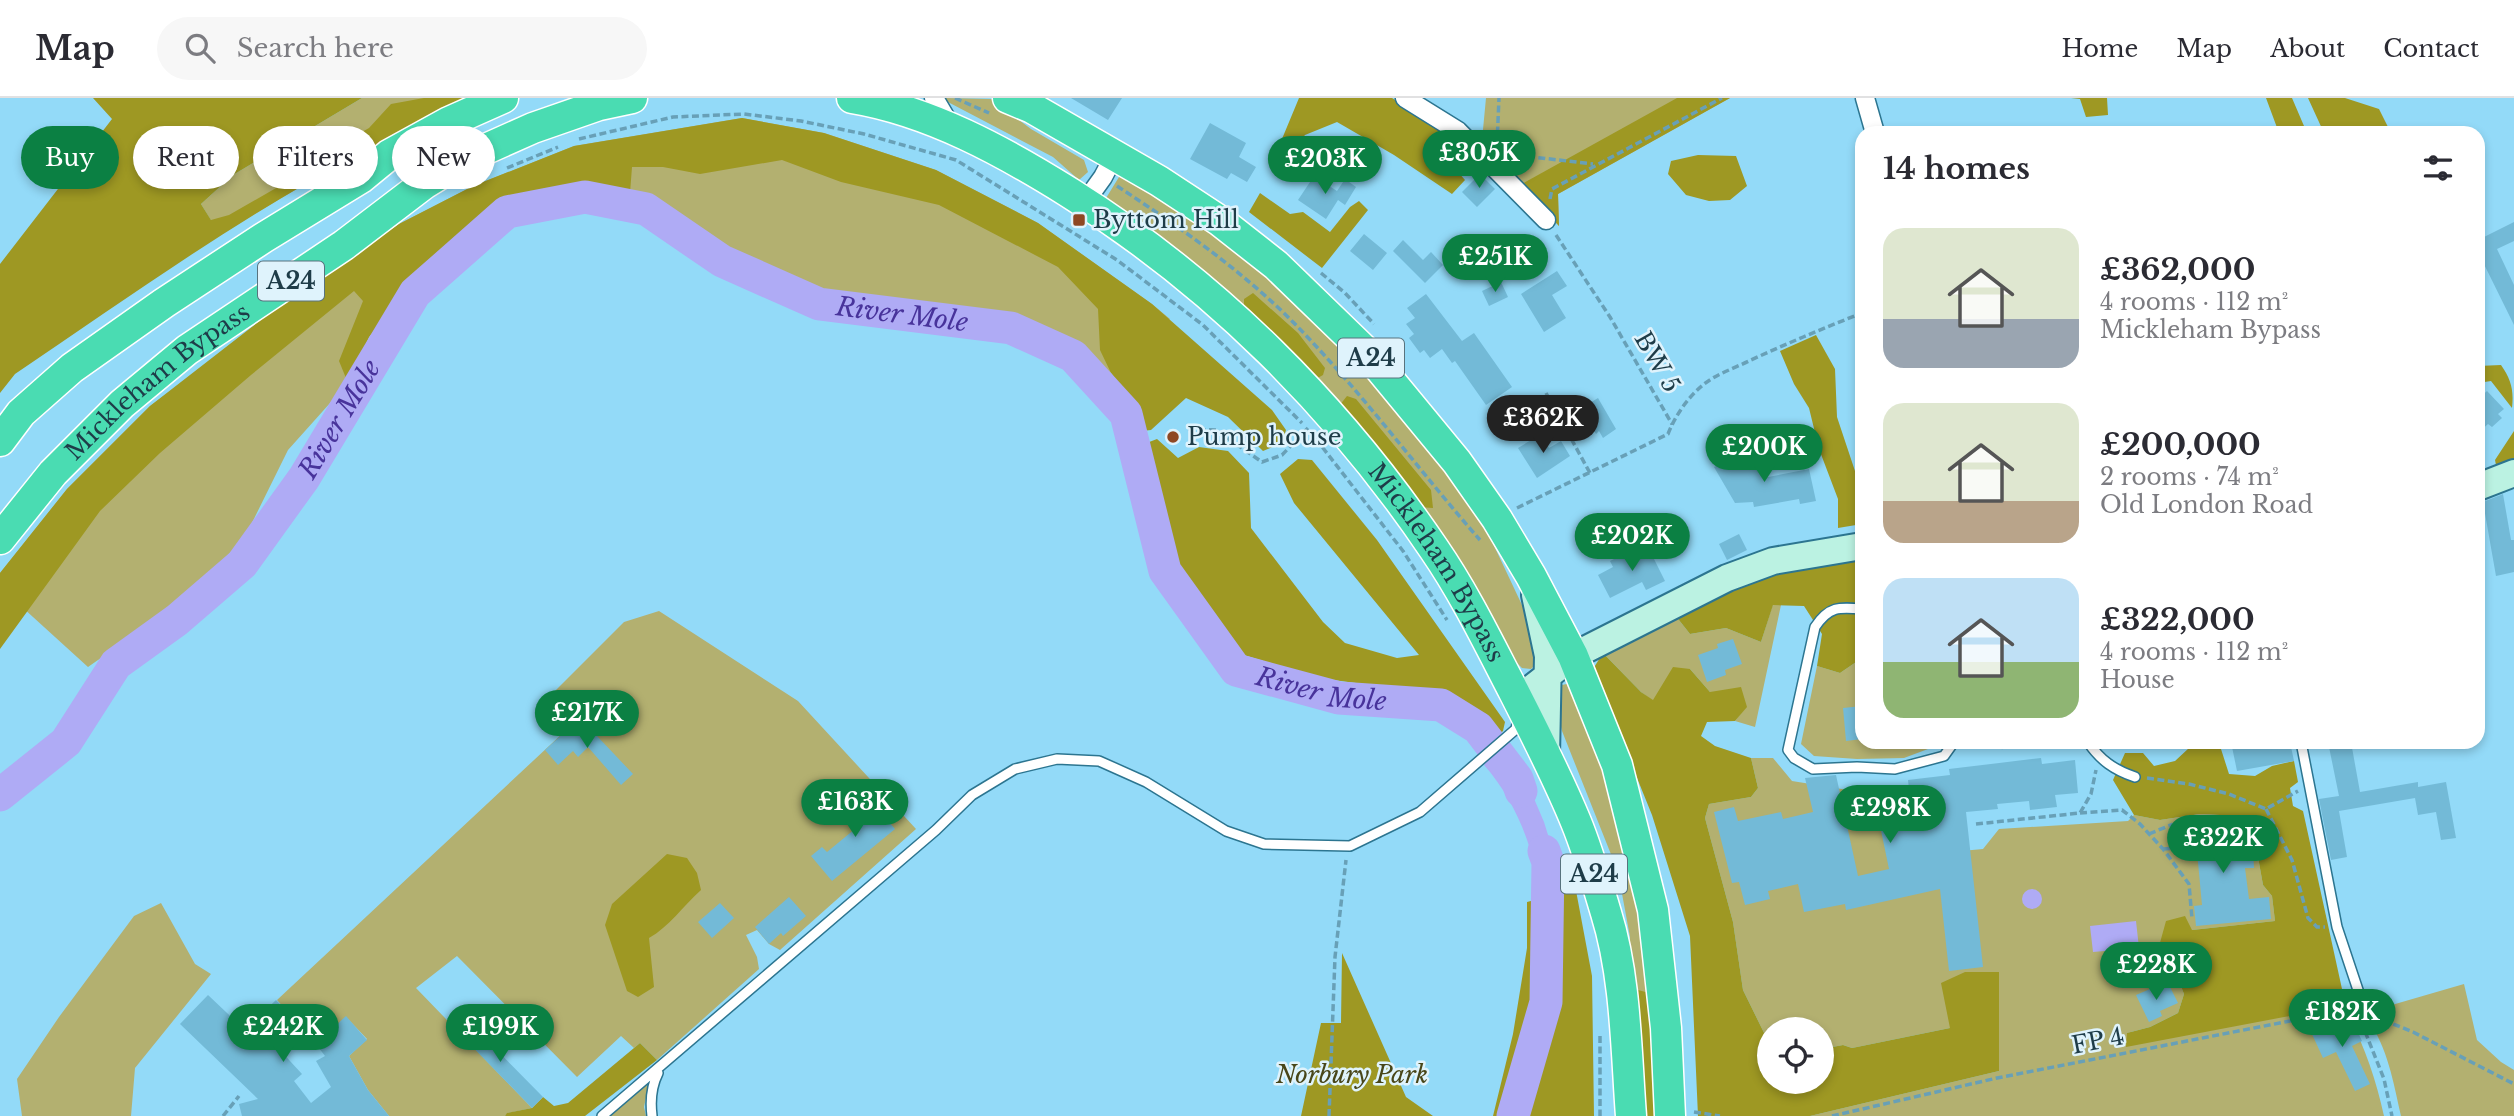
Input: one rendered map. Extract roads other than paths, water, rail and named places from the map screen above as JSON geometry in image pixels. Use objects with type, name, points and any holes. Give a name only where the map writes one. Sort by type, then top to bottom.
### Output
[{"type":"highway","name":"A24","points":[[0,442],[21,413],[72,368],[164,303],[361,178],[388,155],[449,122],[503,98]]},
{"type":"highway","name":"Mickleham Bypass","points":[[0,539],[53,473],[132,396],[187,350],[344,245],[424,184],[468,157],[533,128],[600,105],[632,98]]},
{"type":"highway","name":"Mickleham Bypass","points":[[852,98],[925,118],[1017,161],[1085,202],[1168,262],[1220,306],[1324,407],[1397,497],[1436,552],[1476,618],[1519,718],[1545,756],[1577,824],[1608,917],[1623,999],[1631,1116]]},
{"type":"highway","name":"A24","points":[[1025,101],[1159,181],[1220,221],[1276,265],[1336,322],[1411,404],[1457,462],[1497,519],[1573,656],[1617,765],[1653,910],[1666,1028],[1681,1114]]},
{"type":"main road","points":[[2485,484],[2514,473]]},
{"type":"main road","points":[[1519,718],[1528,691],[1573,656],[1739,574],[1773,561],[1855,547]]},
{"type":"main road","points":[[1531,576],[1548,656],[1545,756]]},
{"type":"street","points":[[934,98],[954,131]]},
{"type":"street","points":[[1405,98],[1458,131],[1546,220]]},
{"type":"street","points":[[1865,98],[1873,126]]},
{"type":"street","points":[[1085,202],[1114,156]]},
{"type":"lane","points":[[1855,609],[1837,608],[1823,615],[1815,627],[1788,750],[1794,758],[1813,769],[1895,769],[1944,756],[1949,749]]},
{"type":"lane","points":[[602,1116],[936,830],[971,795],[1015,769],[1057,759],[1100,761],[1146,782],[1226,831],[1264,844],[1350,846],[1420,812],[1457,781],[1519,718]]},
{"type":"lane","points":[[2093,749],[2099,758],[2120,772],[2135,776]]},
{"type":"lane","points":[[2302,749],[2337,928],[2361,999]]},
{"type":"lane","points":[[652,1116],[653,1084],[660,1068]]},
{"type":"waterway","name":"River Mole","points":[[0,795],[66,742],[116,664],[177,620],[242,564],[304,478],[415,293],[507,212],[585,197],[646,209],[722,261],[819,304],[1011,328],[1073,356],[1126,414],[1165,571],[1236,670],[1339,698],[1441,705],[1478,728],[1517,779],[1521,791]]},
{"type":"waterway","name":"River Mole","points":[[1513,1116],[1546,1002],[1548,862],[1544,851]]},
{"type":"place","name":"Byttom Hill","points":[[1079,220]]},
{"type":"place","name":"Pump house","points":[[1173,437]]},
{"type":"park label","name":"Norbury Park","points":[[1352,1075]]}]
